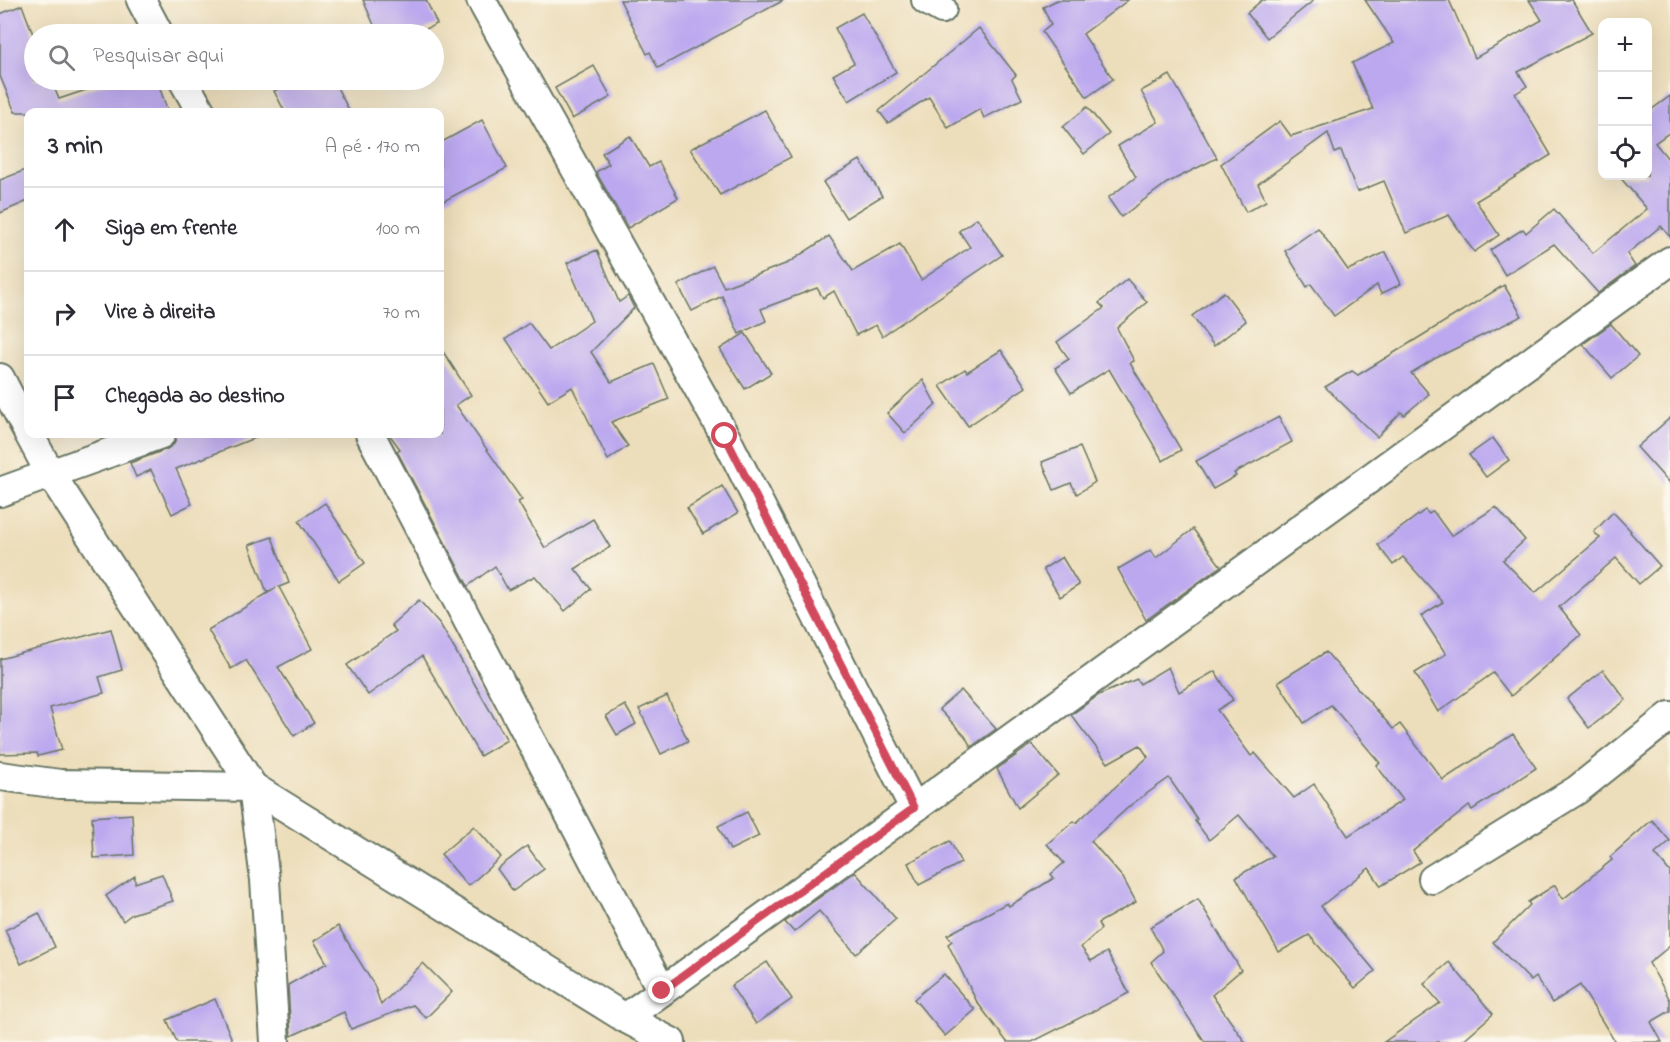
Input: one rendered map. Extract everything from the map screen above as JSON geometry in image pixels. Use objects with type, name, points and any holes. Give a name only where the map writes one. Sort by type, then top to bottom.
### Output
[{"type":"street","points":[[141,0],[154,24]]},
{"type":"street","points":[[480,0],[725,436],[914,808]]},
{"type":"street","points":[[189,90],[199,108]]},
{"type":"street","points":[[625,1018],[1668,268]]},
{"type":"street","points":[[0,378],[24,424]]},
{"type":"street","points":[[32,438],[50,473],[253,787],[625,1018],[670,1042]]},
{"type":"street","points":[[0,492],[150,438]]},
{"type":"street","points":[[372,438],[662,991]]},
{"type":"street","points":[[1433,879],[1577,790],[1670,716]]},
{"type":"street","points":[[0,776],[60,784],[253,787]]},
{"type":"street","points":[[253,787],[265,880],[274,1042]]},
{"type":"building","points":[[363,0],[426,0],[437,24],[374,24]]},
{"type":"building","points":[[620,0],[784,0],[658,68],[650,52],[647,54]]},
{"type":"building","points":[[1057,0],[1128,0],[1083,34],[1113,79],[1087,97],[1042,32],[1051,25],[1043,7]]},
{"type":"building","points":[[1262,0],[1314,0],[1267,38],[1247,13]]},
{"type":"building","points":[[1365,0],[1449,0],[1475,58],[1542,20],[1529,0],[1572,0],[1592,33],[1518,72],[1527,86],[1515,94],[1551,155],[1476,201],[1499,235],[1474,252],[1449,215],[1406,233],[1384,181],[1357,192],[1341,150],[1335,153],[1328,133],[1258,184],[1266,201],[1246,212],[1221,164],[1280,121],[1291,136],[1373,109],[1352,63],[1394,43]]},
{"type":"building","points":[[22,5],[29,24],[24,24],[24,90],[55,90],[59,99],[86,90],[160,90],[167,108],[24,108],[24,112],[15,112],[0,76],[0,14]]},
{"type":"building","points":[[862,13],[896,72],[849,101],[833,75],[854,63],[835,28]]},
{"type":"building","points":[[979,28],[1016,75],[1012,79],[1022,99],[984,118],[980,109],[948,128],[929,97],[888,123],[879,111]]},
{"type":"building","points":[[594,66],[611,97],[572,119],[555,88]]},
{"type":"building","points":[[1170,75],[1217,158],[1167,183],[1121,217],[1108,198],[1136,177],[1118,146],[1158,122],[1141,91]]},
{"type":"building","points":[[338,90],[348,108],[283,108],[274,91]]},
{"type":"building","points":[[1670,96],[1670,132],[1655,143],[1670,161],[1670,237],[1661,226],[1627,254],[1635,266],[1598,293],[1554,244],[1505,275],[1490,250],[1523,229],[1526,233],[1554,209],[1593,253],[1647,209],[1622,180],[1652,180],[1652,109]]},
{"type":"building","points":[[1087,107],[1109,134],[1084,154],[1063,127]]},
{"type":"building","points":[[765,110],[791,157],[720,195],[690,149]]},
{"type":"building","points":[[482,120],[507,168],[444,201],[444,141]]},
{"type":"building","points":[[630,136],[649,167],[659,162],[678,198],[628,228],[596,172],[609,164],[602,153]]},
{"type":"building","points":[[860,160],[882,196],[846,218],[823,182]]},
{"type":"building","points":[[24,171],[24,203],[0,213],[0,180]]},
{"type":"building","points":[[977,218],[1002,255],[882,336],[876,325],[856,335],[834,291],[823,298],[817,288],[761,309],[766,321],[739,334],[722,296],[692,311],[678,285],[713,266],[724,287],[788,263],[829,236],[853,271],[900,244],[921,280],[970,247],[959,231]]},
{"type":"building","points":[[1318,228],[1348,270],[1386,252],[1401,284],[1381,294],[1377,285],[1334,316],[1311,284],[1307,287],[1285,251]]},
{"type":"building","points":[[597,250],[619,302],[628,296],[634,308],[591,352],[611,382],[654,364],[669,399],[611,422],[628,446],[608,460],[572,387],[548,402],[506,339],[529,323],[549,350],[592,321],[567,263]]},
{"type":"building","points":[[1127,279],[1147,302],[1117,328],[1134,361],[1130,363],[1181,450],[1163,461],[1109,369],[1071,393],[1055,368],[1069,359],[1057,342],[1104,308],[1099,303]]},
{"type":"building","points":[[1504,285],[1522,316],[1434,359],[1411,373],[1429,394],[1404,415],[1401,412],[1377,437],[1325,387],[1352,371],[1358,375]]},
{"type":"building","points":[[1224,292],[1246,321],[1214,346],[1192,316]]},
{"type":"building","points":[[1611,324],[1638,356],[1612,378],[1583,344]]},
{"type":"building","points":[[745,333],[771,373],[745,389],[720,349]]},
{"type":"building","points":[[1001,350],[1026,387],[968,426],[940,386],[965,369],[967,372]]},
{"type":"building","points":[[444,353],[471,395],[456,405],[522,500],[518,502],[545,548],[593,519],[610,547],[575,569],[591,589],[565,611],[535,576],[508,590],[495,566],[468,586],[397,451],[400,449],[392,438],[444,438]]},
{"type":"building","points":[[923,380],[936,405],[905,433],[887,413]]},
{"type":"building","points":[[1279,417],[1292,442],[1234,473],[1236,476],[1213,489],[1196,461]]},
{"type":"building","points":[[1670,418],[1670,484],[1637,447]]},
{"type":"building","points":[[176,438],[254,438],[176,469],[192,504],[172,514],[151,470],[136,477],[130,463],[167,449],[174,444]]},
{"type":"building","points":[[1493,438],[1509,460],[1486,477],[1469,455]]},
{"type":"building","points":[[1080,447],[1095,482],[1077,494],[1071,483],[1054,490],[1042,462]]},
{"type":"building","points":[[722,486],[738,513],[703,534],[687,508]]},
{"type":"building","points":[[325,503],[365,563],[339,581],[299,521]]},
{"type":"building","points":[[1496,507],[1525,540],[1503,560],[1535,593],[1600,538],[1594,532],[1613,512],[1660,566],[1639,584],[1616,558],[1559,607],[1581,635],[1511,696],[1493,673],[1438,712],[1415,673],[1446,654],[1421,616],[1443,602],[1403,557],[1393,565],[1378,545],[1425,510],[1429,514],[1433,511],[1451,536]]},
{"type":"building","points":[[1193,529],[1221,566],[1146,620],[1118,569],[1151,550],[1156,558]]},
{"type":"building","points":[[272,537],[289,583],[279,587],[312,649],[278,667],[314,723],[294,736],[246,660],[231,669],[208,630],[276,588],[267,592],[249,545]]},
{"type":"building","points":[[1062,557],[1079,585],[1060,597],[1043,569]]},
{"type":"building","points":[[419,600],[440,624],[507,740],[480,756],[422,656],[368,695],[347,665],[396,631],[391,625]]},
{"type":"building","points":[[111,629],[122,670],[99,677],[104,693],[50,708],[62,750],[38,756],[37,753],[0,754],[0,659]]},
{"type":"building","points":[[1326,652],[1393,729],[1400,724],[1443,780],[1513,734],[1536,768],[1472,810],[1469,806],[1413,851],[1420,862],[1381,886],[1369,868],[1321,906],[1375,971],[1355,988],[1309,935],[1279,952],[1236,877],[1273,856],[1239,815],[1209,840],[1169,778],[1132,804],[1091,841],[1123,878],[1136,902],[1098,923],[1101,929],[1081,947],[1091,961],[1107,952],[1129,993],[1032,1042],[1007,1042],[977,1002],[948,944],[952,941],[947,935],[1007,903],[1009,906],[1054,878],[1051,874],[1064,863],[1047,844],[1074,821],[1076,823],[1148,757],[1140,745],[1108,763],[1071,715],[1099,695],[1137,679],[1140,684],[1168,667],[1179,692],[1215,671],[1233,700],[1217,710],[1251,756],[1255,753],[1294,798],[1314,784],[1348,836],[1403,800],[1376,765],[1380,763],[1331,705],[1304,723],[1278,682]]},
{"type":"building","points":[[1603,670],[1626,700],[1589,728],[1567,699]]},
{"type":"building","points":[[961,690],[996,729],[971,747],[965,736],[939,709]]},
{"type":"building","points":[[667,696],[688,741],[661,754],[639,709]]},
{"type":"building","points":[[625,705],[636,724],[617,735],[606,716]]},
{"type":"building","points":[[1032,744],[1058,775],[1018,808],[997,769]]},
{"type":"building","points":[[747,812],[759,836],[730,850],[718,826]]},
{"type":"building","points":[[132,814],[134,855],[94,858],[92,817]]},
{"type":"building","points":[[1652,820],[1670,841],[1655,854],[1670,872],[1670,946],[1649,963],[1670,1000],[1670,1011],[1651,1022],[1662,1042],[1615,1042],[1580,985],[1552,1003],[1536,977],[1531,981],[1493,942],[1530,905],[1528,902],[1555,885],[1563,899],[1612,860],[1610,857]]},
{"type":"building","points":[[474,826],[501,857],[468,886],[441,854]]},
{"type":"building","points":[[950,841],[961,863],[919,885],[908,863]]},
{"type":"building","points":[[527,846],[544,869],[513,891],[497,869]]},
{"type":"building","points":[[855,872],[896,919],[856,954],[819,911],[794,932],[785,922]]},
{"type":"building","points":[[162,874],[173,901],[132,914],[123,921],[106,896],[135,876],[135,883]]},
{"type":"building","points":[[1198,899],[1241,970],[1212,995],[1245,1042],[1205,1042],[1151,962],[1163,951],[1150,927]]},
{"type":"building","points":[[39,913],[55,947],[21,964],[5,930]]},
{"type":"building","points":[[338,926],[374,985],[381,1005],[423,963],[452,992],[426,1018],[413,1005],[351,1029],[344,1012],[291,1036],[288,985],[327,963],[314,941]]},
{"type":"building","points":[[767,962],[792,999],[756,1024],[731,986]]},
{"type":"building","points":[[1449,962],[1493,1014],[1461,1042],[1384,1042],[1440,1003],[1424,984]]},
{"type":"building","points":[[944,974],[975,1010],[945,1036],[914,999]]},
{"type":"building","points":[[215,999],[233,1042],[177,1042],[167,1020]]},
{"type":"route","points":[[662,991],[914,808],[725,436]]}]
